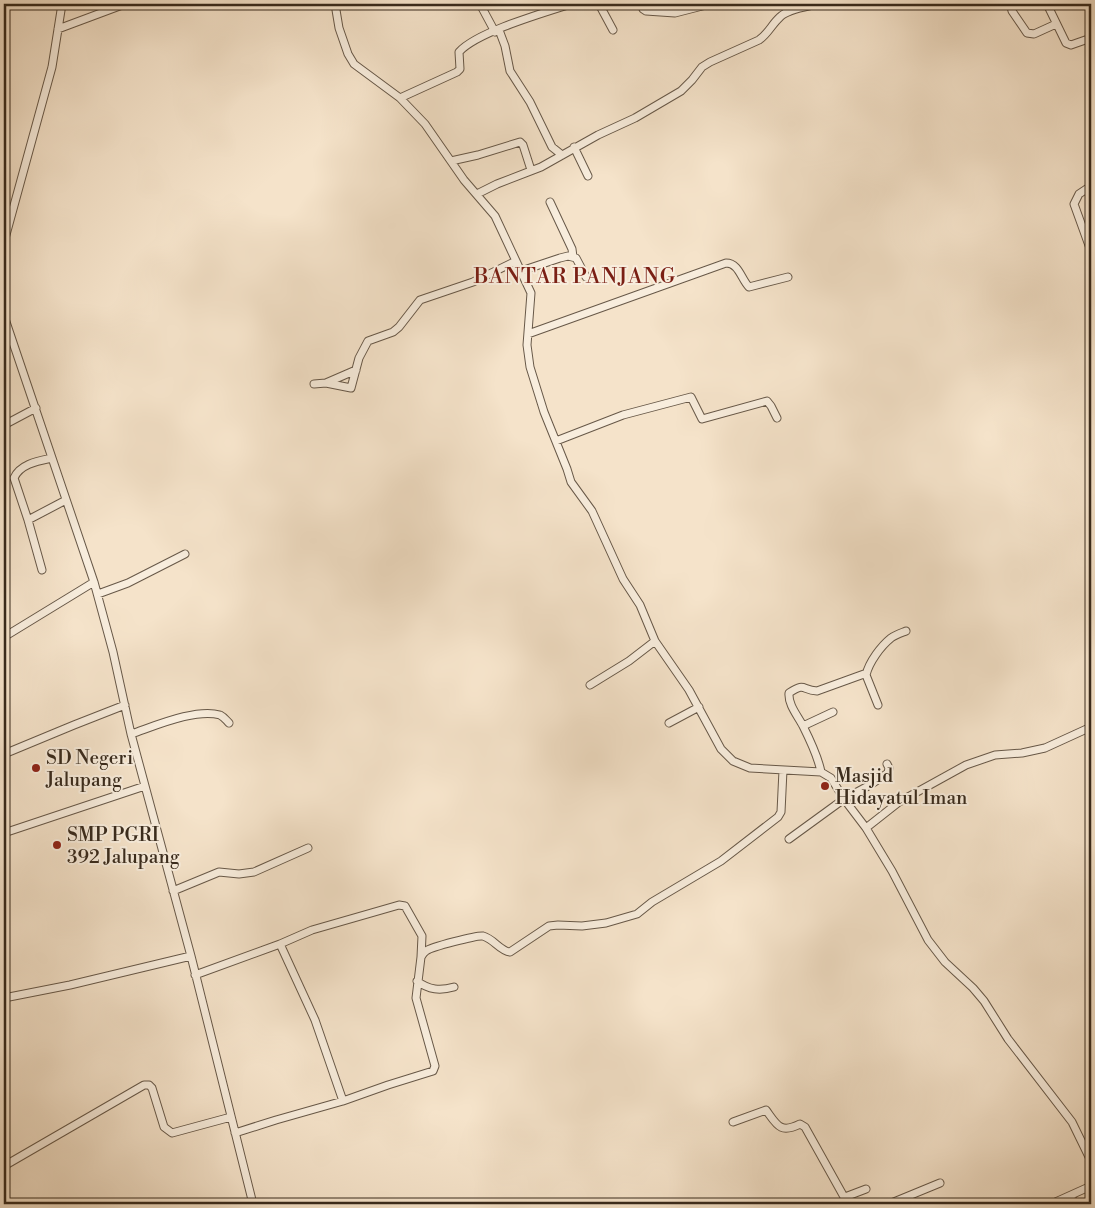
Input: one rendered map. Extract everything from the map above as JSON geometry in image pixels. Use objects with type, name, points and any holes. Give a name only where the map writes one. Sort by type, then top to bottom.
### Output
[{"type":"street","points":[[4,242],[52,67],[62,4]]},
{"type":"street","points":[[58,29],[125,4]]},
{"type":"street","points":[[335,4],[339,28],[348,54],[354,64],[400,98],[425,124],[464,180],[495,216],[528,284],[532,299],[528,334],[530,366],[544,412],[570,482],[592,511],[623,579],[640,605],[655,640],[690,690],[721,749],[732,761],[750,768],[821,772],[831,778],[866,828],[892,871],[928,940],[948,966],[973,988],[984,1001],[1008,1039],[1072,1122],[1091,1161]]},
{"type":"street","points":[[480,4],[505,46],[510,71],[530,102],[552,147],[562,155]]},
{"type":"street","points":[[400,98],[457,72],[460,69],[460,51],[470,43],[570,4]]},
{"type":"street","points":[[599,4],[613,30]]},
{"type":"street","points":[[641,4],[643,10],[646,11],[675,13],[710,4]]},
{"type":"street","points":[[477,194],[541,167],[574,147],[635,118],[671,98],[692,80],[702,67],[766,35],[784,13],[802,6],[818,4]]},
{"type":"street","points":[[1012,4],[1010,7],[1027,34],[1034,34],[1056,24]]},
{"type":"street","points":[[1047,4],[1067,44],[1070,45],[1091,38]]},
{"type":"street","points":[[451,161],[520,142],[523,145],[531,170]]},
{"type":"street","points":[[574,147],[588,176]]},
{"type":"street","points":[[1091,186],[1080,194],[1074,204],[1091,251]]},
{"type":"street","points":[[550,202],[572,249],[573,257]]},
{"type":"street","points":[[521,272],[560,258],[573,257],[581,264],[586,277]]},
{"type":"street","points":[[326,383],[349,389],[352,387],[356,370],[368,341],[393,332],[420,300],[473,282],[516,261]]},
{"type":"street","points":[[528,334],[726,263],[736,266],[749,287],[788,277]]},
{"type":"street","points":[[4,316],[98,594],[131,734],[191,956],[253,1204]]},
{"type":"street","points":[[314,384],[326,383],[356,370]]},
{"type":"street","points":[[556,441],[623,415],[691,397],[702,419],[767,401],[777,418]]},
{"type":"street","points":[[4,425],[36,408]]},
{"type":"street","points":[[42,570],[14,478],[16,473],[29,464],[52,458]]},
{"type":"street","points":[[28,520],[66,500]]},
{"type":"street","points":[[98,594],[128,583],[185,554]]},
{"type":"street","points":[[4,637],[94,582]]},
{"type":"street","points":[[878,705],[866,675],[870,662],[887,642],[906,631]]},
{"type":"street","points":[[590,684],[629,661],[655,640]]},
{"type":"street","points":[[821,772],[803,726],[788,700],[789,694],[800,687],[805,686],[811,691],[817,691],[853,677],[866,675]]},
{"type":"street","points":[[4,754],[125,705]]},
{"type":"street","points":[[669,723],[699,707]]},
{"type":"street","points":[[803,726],[834,712]]},
{"type":"street","points":[[131,734],[176,719],[200,714],[221,716],[229,723]]},
{"type":"street","points":[[866,828],[899,802],[966,765],[995,755],[1045,748],[1091,727]]},
{"type":"street","points":[[789,839],[844,799],[870,786],[888,773],[889,768],[887,764]]},
{"type":"street","points":[[421,957],[427,950],[478,936],[486,937],[510,952],[549,926],[558,924],[582,926],[606,923],[637,914],[652,902],[721,861],[778,816],[781,812],[783,770]]},
{"type":"street","points":[[4,833],[145,786]]},
{"type":"street","points":[[173,891],[219,872],[239,874],[254,872],[308,848]]},
{"type":"street","points":[[195,975],[331,924],[399,905],[405,906],[422,936],[416,998],[435,1066],[434,1070],[343,1101],[235,1133]]},
{"type":"street","points":[[280,944],[315,1020],[343,1101]]},
{"type":"street","points":[[4,998],[70,985],[191,956]]},
{"type":"street","points":[[417,981],[434,989],[441,990],[454,987]]},
{"type":"street","points":[[4,1166],[144,1085],[149,1085],[152,1088],[164,1127],[172,1133],[231,1116]]},
{"type":"street","points":[[733,1122],[766,1110],[779,1127],[784,1129],[800,1124],[805,1127],[846,1201],[866,1189]]},
{"type":"street","points":[[889,1204],[940,1183]]},
{"type":"street","points":[[1051,1204],[1091,1186]]},
{"type":"place","name":"SD Negeri Jalupang","points":[[36,768]]},
{"type":"place","name":"Masjid Hidayatul Iman","points":[[825,786]]},
{"type":"place","name":"SMP PGRI 392 Jalupang","points":[[57,845]]},
{"type":"district","name":"BANTAR PANJANG","points":[[575,276]]}]
